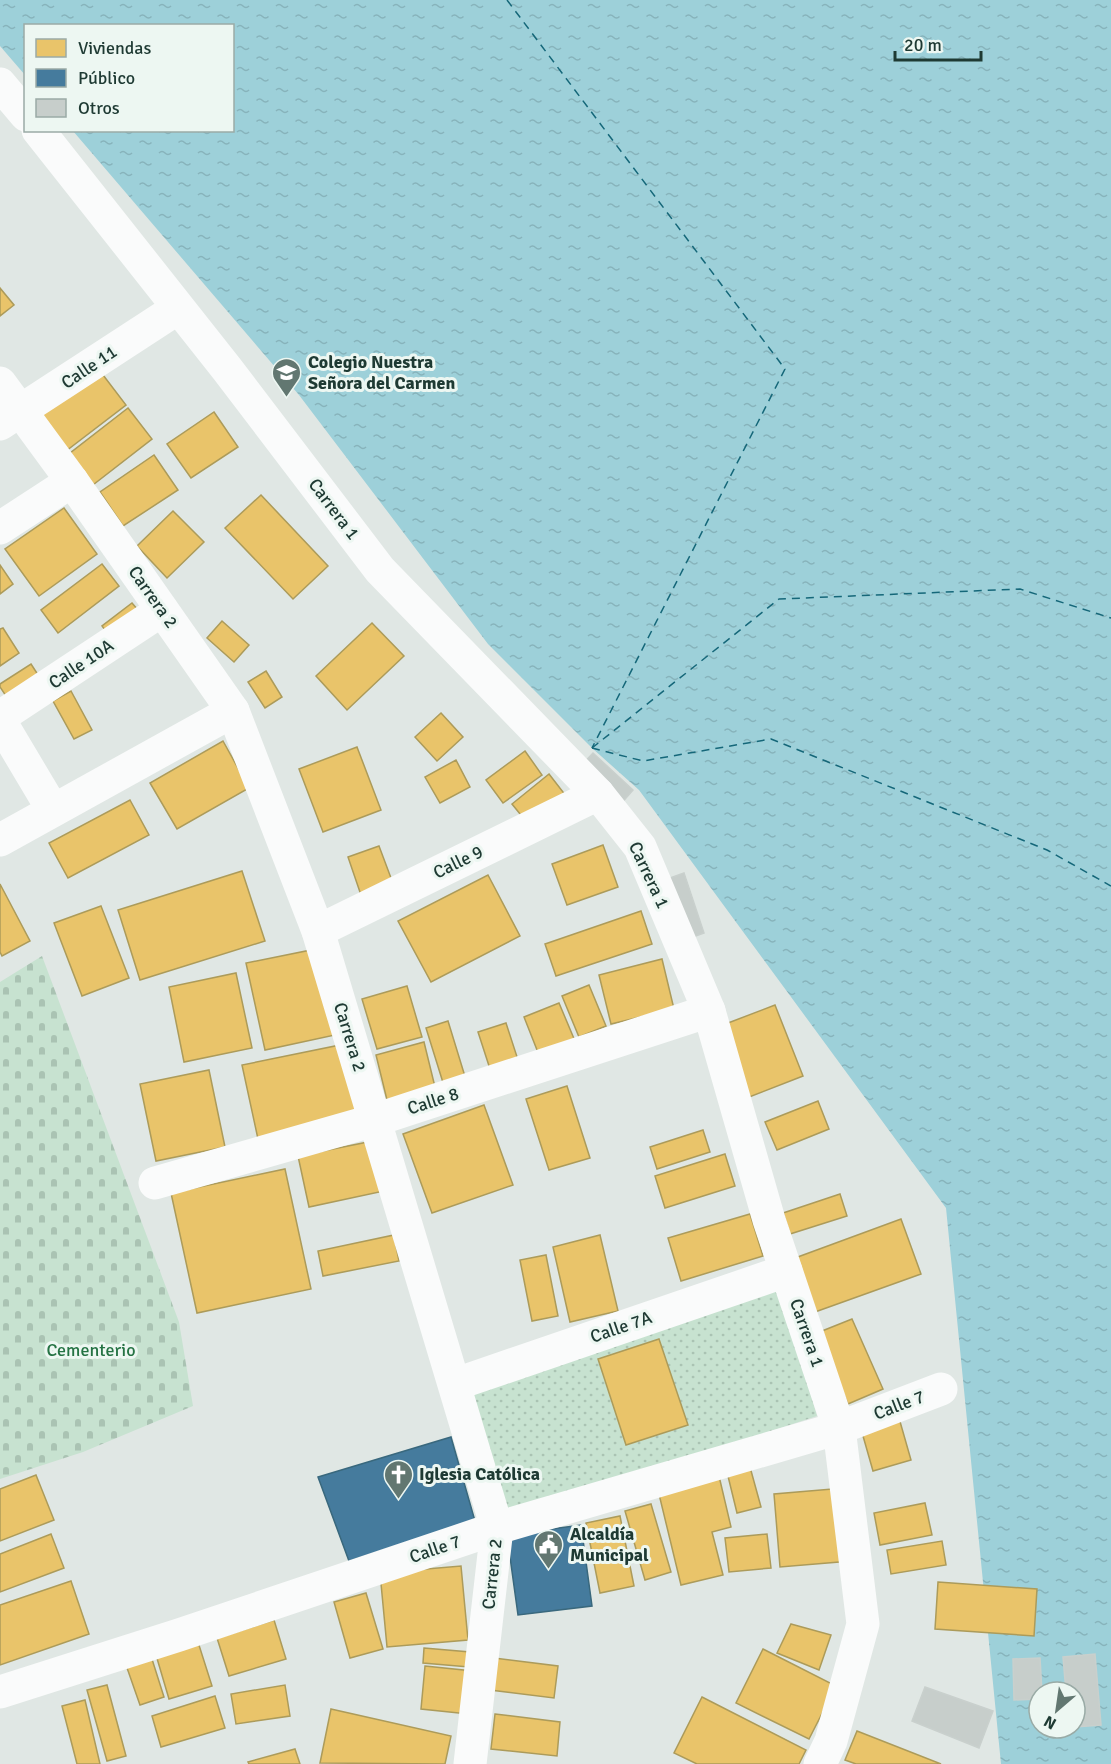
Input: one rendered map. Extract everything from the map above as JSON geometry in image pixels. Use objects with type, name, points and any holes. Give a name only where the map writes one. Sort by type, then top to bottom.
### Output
[{"type":"street","name":"Carrera 1","points":[[40,132],[380,570],[598,794],[640,847],[709,1011],[766,1209],[840,1428],[863,1624],[831,1741],[820,1764]]},
{"type":"street","name":"Calle 11","points":[[11,418],[178,308]]},
{"type":"street","name":"Carrera 2","points":[[0,383],[11,418],[72,481],[232,711],[318,931],[456,1384],[497,1528],[470,1764]]},
{"type":"street","points":[[0,528],[72,481]]},
{"type":"street","name":"Calle 10A","points":[[0,719],[162,610]]},
{"type":"street","points":[[0,840],[232,711]]},
{"type":"street","points":[[0,719],[53,810]]},
{"type":"street","name":"Calle 9","points":[[318,931],[598,794]]},
{"type":"street","name":"Calle 8","points":[[155,1183],[375,1120],[709,1011]]},
{"type":"street","name":"Calle 7A","points":[[456,1384],[786,1271]]},
{"type":"street","name":"Calle 7","points":[[0,1692],[179,1635],[497,1528],[840,1428],[941,1389]]},
{"type":"green space","name":"Cementerio","points":[[42,956],[179,1322],[193,1406],[83,1452],[0,1479],[0,982]]},
{"type":"green space","points":[[780,1287],[817,1416],[510,1517],[467,1391]]},
{"type":"water","points":[[0,0],[1111,0],[1111,1764],[1001,1764],[946,1208],[639,790],[592,748],[488,644],[299,395],[74,132],[234,132],[234,24],[24,24],[24,74],[0,46]]},
{"type":"building: Viviendas","points":[[0,288],[14,305],[0,316]]},
{"type":"building: Viviendas","points":[[100,371],[126,405],[66,451],[39,417]]},
{"type":"building: Viviendas","points":[[128,408],[152,439],[89,488],[65,457]]},
{"type":"building: Viviendas","points":[[214,412],[238,447],[191,478],[167,444]]},
{"type":"building: Viviendas","points":[[154,455],[178,490],[123,526],[100,492]]},
{"type":"building: Viviendas","points":[[261,495],[328,566],[293,599],[225,528]]},
{"type":"building: Viviendas","points":[[64,508],[97,554],[39,596],[5,549]]},
{"type":"building: Viviendas","points":[[173,511],[204,542],[167,578],[137,546]]},
{"type":"building: Viviendas","points":[[102,564],[119,586],[58,633],[41,610]]},
{"type":"building: Viviendas","points":[[0,565],[13,584],[0,594]]},
{"type":"building: Viviendas","points":[[132,603],[144,617],[113,641],[102,626]]},
{"type":"building: Viviendas","points":[[222,621],[249,645],[234,662],[207,638]]},
{"type":"building: Viviendas","points":[[372,623],[404,656],[347,710],[316,676]]},
{"type":"building: Viviendas","points":[[3,628],[19,653],[0,666],[0,629]]},
{"type":"building: Viviendas","points":[[31,664],[44,684],[12,705],[0,684]]},
{"type":"building: Viviendas","points":[[266,671],[282,697],[265,708],[248,682]]},
{"type":"building: Viviendas","points":[[71,691],[92,730],[74,739],[53,701]]},
{"type":"building: Viviendas","points":[[441,713],[463,737],[437,761],[415,737]]},
{"type":"building: Viviendas","points":[[223,741],[249,788],[177,829],[150,783]]},
{"type":"building: Viviendas","points":[[357,747],[381,810],[323,832],[299,769]]},
{"type":"building: Viviendas","points":[[525,751],[542,775],[503,803],[486,780]]},
{"type":"building: Viviendas","points":[[456,760],[470,787],[440,803],[425,777]]},
{"type":"building: Viviendas","points":[[549,774],[570,801],[533,830],[512,804]]},
{"type":"building: Viviendas","points":[[130,800],[149,835],[68,878],[49,843]]},
{"type":"building: Viviendas","points":[[603,845],[618,887],[567,905],[552,864]]},
{"type":"building: Viviendas","points":[[379,846],[394,886],[362,898],[348,857]]},
{"type":"building: Viviendas","points":[[242,871],[265,941],[140,980],[118,910]]},
{"type":"building: Viviendas","points":[[488,875],[520,936],[431,982],[398,921]]},
{"type":"building: Viviendas","points":[[0,884],[30,941],[2,956],[0,952]]},
{"type":"building: Viviendas","points":[[101,906],[129,978],[82,996],[54,923]]},
{"type":"building: Viviendas","points":[[641,911],[652,944],[556,976],[545,944]]},
{"type":"building: Viviendas","points":[[316,949],[335,1035],[265,1050],[246,963]]},
{"type":"building: Viviendas","points":[[662,959],[674,1009],[611,1024],[599,975]]},
{"type":"building: Viviendas","points":[[236,973],[252,1048],[184,1062],[169,987]]},
{"type":"building: Viviendas","points":[[589,985],[606,1026],[579,1037],[562,996]]},
{"type":"building: Viviendas","points":[[407,986],[422,1037],[377,1049],[362,999]]},
{"type":"building: Viviendas","points":[[559,1003],[575,1041],[539,1055],[524,1017]]},
{"type":"building: Viviendas","points":[[775,1005],[803,1076],[744,1099],[715,1028]]},
{"type":"building: Viviendas","points":[[448,1021],[467,1083],[445,1089],[426,1028]]},
{"type":"building: Viviendas","points":[[506,1023],[519,1063],[491,1072],[478,1032]]},
{"type":"building: Viviendas","points":[[424,1042],[435,1087],[387,1100],[376,1055]]},
{"type":"building: Viviendas","points":[[345,1044],[360,1118],[258,1139],[242,1065]]},
{"type":"building: Viviendas","points":[[209,1070],[225,1147],[156,1161],[140,1084]]},
{"type":"building: Viviendas","points":[[567,1086],[590,1158],[549,1170],[526,1099]]},
{"type":"building: Viviendas","points":[[818,1101],[829,1129],[777,1150],[765,1122]]},
{"type":"building: Viviendas","points":[[484,1105],[513,1185],[432,1213],[403,1134]]},
{"type":"building: Viviendas","points":[[703,1130],[710,1152],[657,1169],[650,1147]]},
{"type":"building: Viviendas","points":[[373,1141],[384,1191],[309,1207],[298,1156]]},
{"type":"building: Viviendas","points":[[725,1154],[735,1186],[665,1208],[655,1176]]},
{"type":"building: Viviendas","points":[[285,1169],[311,1289],[197,1313],[171,1193]]},
{"type":"building: Viviendas","points":[[840,1194],[847,1216],[790,1234],[783,1213]]},
{"type":"building: Viviendas","points":[[750,1214],[763,1256],[681,1281],[668,1238]]},
{"type":"building: Viviendas","points":[[901,1219],[921,1274],[815,1312],[795,1258]]},
{"type":"building: Viviendas","points":[[394,1235],[399,1261],[323,1276],[318,1251]]},
{"type":"building: Viviendas","points":[[600,1235],[618,1311],[570,1322],[553,1247]]},
{"type":"building: Viviendas","points":[[546,1255],[558,1316],[532,1321],[520,1260]]},
{"type":"building: Viviendas","points":[[852,1319],[883,1389],[848,1404],[817,1333]]},
{"type":"building: Viviendas","points":[[659,1339],[688,1425],[626,1445],[598,1359]]},
{"type":"building: Viviendas","points":[[899,1418],[911,1460],[873,1471],[861,1429]]},
{"type":"building: Viviendas","points":[[750,1467],[761,1507],[737,1513],[727,1472]]},
{"type":"building: Viviendas","points":[[36,1475],[54,1520],[0,1541],[0,1489]]},
{"type":"building: Viviendas","points":[[719,1476],[731,1527],[712,1532],[723,1575],[681,1585],[658,1490]]},
{"type":"building: Viviendas","points":[[844,1488],[851,1561],[780,1567],[774,1494]]},
{"type":"building: Viviendas","points":[[925,1503],[932,1535],[880,1545],[874,1513]]},
{"type":"building: Viviendas","points":[[651,1504],[671,1572],[645,1580],[625,1511]]},
{"type":"building: Viviendas","points":[[620,1516],[634,1586],[600,1593],[586,1523]]},
{"type":"building: Viviendas","points":[[51,1534],[64,1568],[0,1592],[0,1554]]},
{"type":"building: Viviendas","points":[[767,1534],[771,1568],[729,1572],[725,1538]]},
{"type":"building: Viviendas","points":[[942,1541],[946,1565],[891,1574],[887,1550]]},
{"type":"building: Viviendas","points":[[461,1566],[468,1640],[387,1647],[380,1573]]},
{"type":"building: Viviendas","points":[[71,1581],[89,1634],[0,1665],[0,1605]]},
{"type":"building: Viviendas","points":[[938,1582],[1037,1589],[1034,1636],[935,1629]]},
{"type":"building: Viviendas","points":[[366,1593],[383,1649],[350,1658],[334,1602]]},
{"type":"building: Viviendas","points":[[274,1620],[286,1659],[229,1676],[217,1638]]},
{"type":"building: Viviendas","points":[[791,1624],[831,1635],[819,1670],[777,1653]]},
{"type":"building: Viviendas","points":[[198,1642],[212,1686],[169,1699],[156,1655]]},
{"type":"building: Viviendas","points":[[424,1648],[470,1652],[469,1667],[423,1663]]},
{"type":"building: Viviendas","points":[[763,1649],[836,1686],[809,1739],[736,1703]]},
{"type":"building: Viviendas","points":[[151,1656],[164,1697],[140,1705],[126,1665]]},
{"type":"building: Viviendas","points":[[486,1657],[558,1666],[554,1698],[482,1689]]},
{"type":"building: Viviendas","points":[[425,1666],[473,1671],[468,1714],[421,1709]]},
{"type":"building: Viviendas","points":[[107,1685],[126,1756],[107,1761],[87,1690]]},
{"type":"building: Viviendas","points":[[285,1685],[290,1716],[236,1724],[231,1694]]},
{"type":"building: Viviendas","points":[[215,1696],[225,1728],[161,1747],[152,1716]]},
{"type":"building: Viviendas","points":[[702,1697],[806,1750],[799,1764],[697,1764],[674,1753]]},
{"type":"building: Viviendas","points":[[85,1700],[100,1764],[77,1764],[62,1706]]},
{"type":"building: Viviendas","points":[[331,1709],[451,1736],[445,1764],[320,1763]]},
{"type":"building: Viviendas","points":[[495,1714],[560,1722],[557,1756],[491,1749]]},
{"type":"building: Viviendas","points":[[857,1731],[941,1764],[856,1764],[845,1760]]},
{"type":"building: Viviendas","points":[[295,1749],[300,1764],[249,1764],[248,1762]]},
{"type":"building: Público","name":"Iglesia Católica","points":[[451,1437],[475,1521],[349,1561],[318,1477]]},
{"type":"building: Público","name":"Alcaldía Municipal","points":[[581,1525],[592,1606],[518,1615],[507,1535]]},
{"type":"building: Otros","points":[[593,753],[633,790],[619,806],[578,769]]},
{"type":"building: Otros","points":[[684,873],[704,933],[690,938],[670,878]]},
{"type":"building: Otros","points":[[1095,1654],[1101,1725],[1087,1726],[1087,1680],[1065,1680],[1063,1657]]},
{"type":"building: Otros","points":[[1040,1658],[1041,1680],[1027,1680],[1027,1699],[1014,1700],[1013,1659]]},
{"type":"building: Otros","points":[[925,1687],[993,1711],[979,1748],[912,1721]]},
{"type":"ferry route","points":[[507,0],[785,369],[592,748]]},
{"type":"ferry route","points":[[592,748],[779,599],[1020,589],[1111,618]]},
{"type":"ferry route","points":[[592,748],[643,761],[771,739],[1047,850],[1111,886]]},
{"type":"place","name":"Colegio Nuestra Señora del Carmen","points":[[287,398]]},
{"type":"place","name":"Iglesia Católica","points":[[398,1500]]},
{"type":"place","name":"Alcaldía Municipal","points":[[549,1570]]}]
